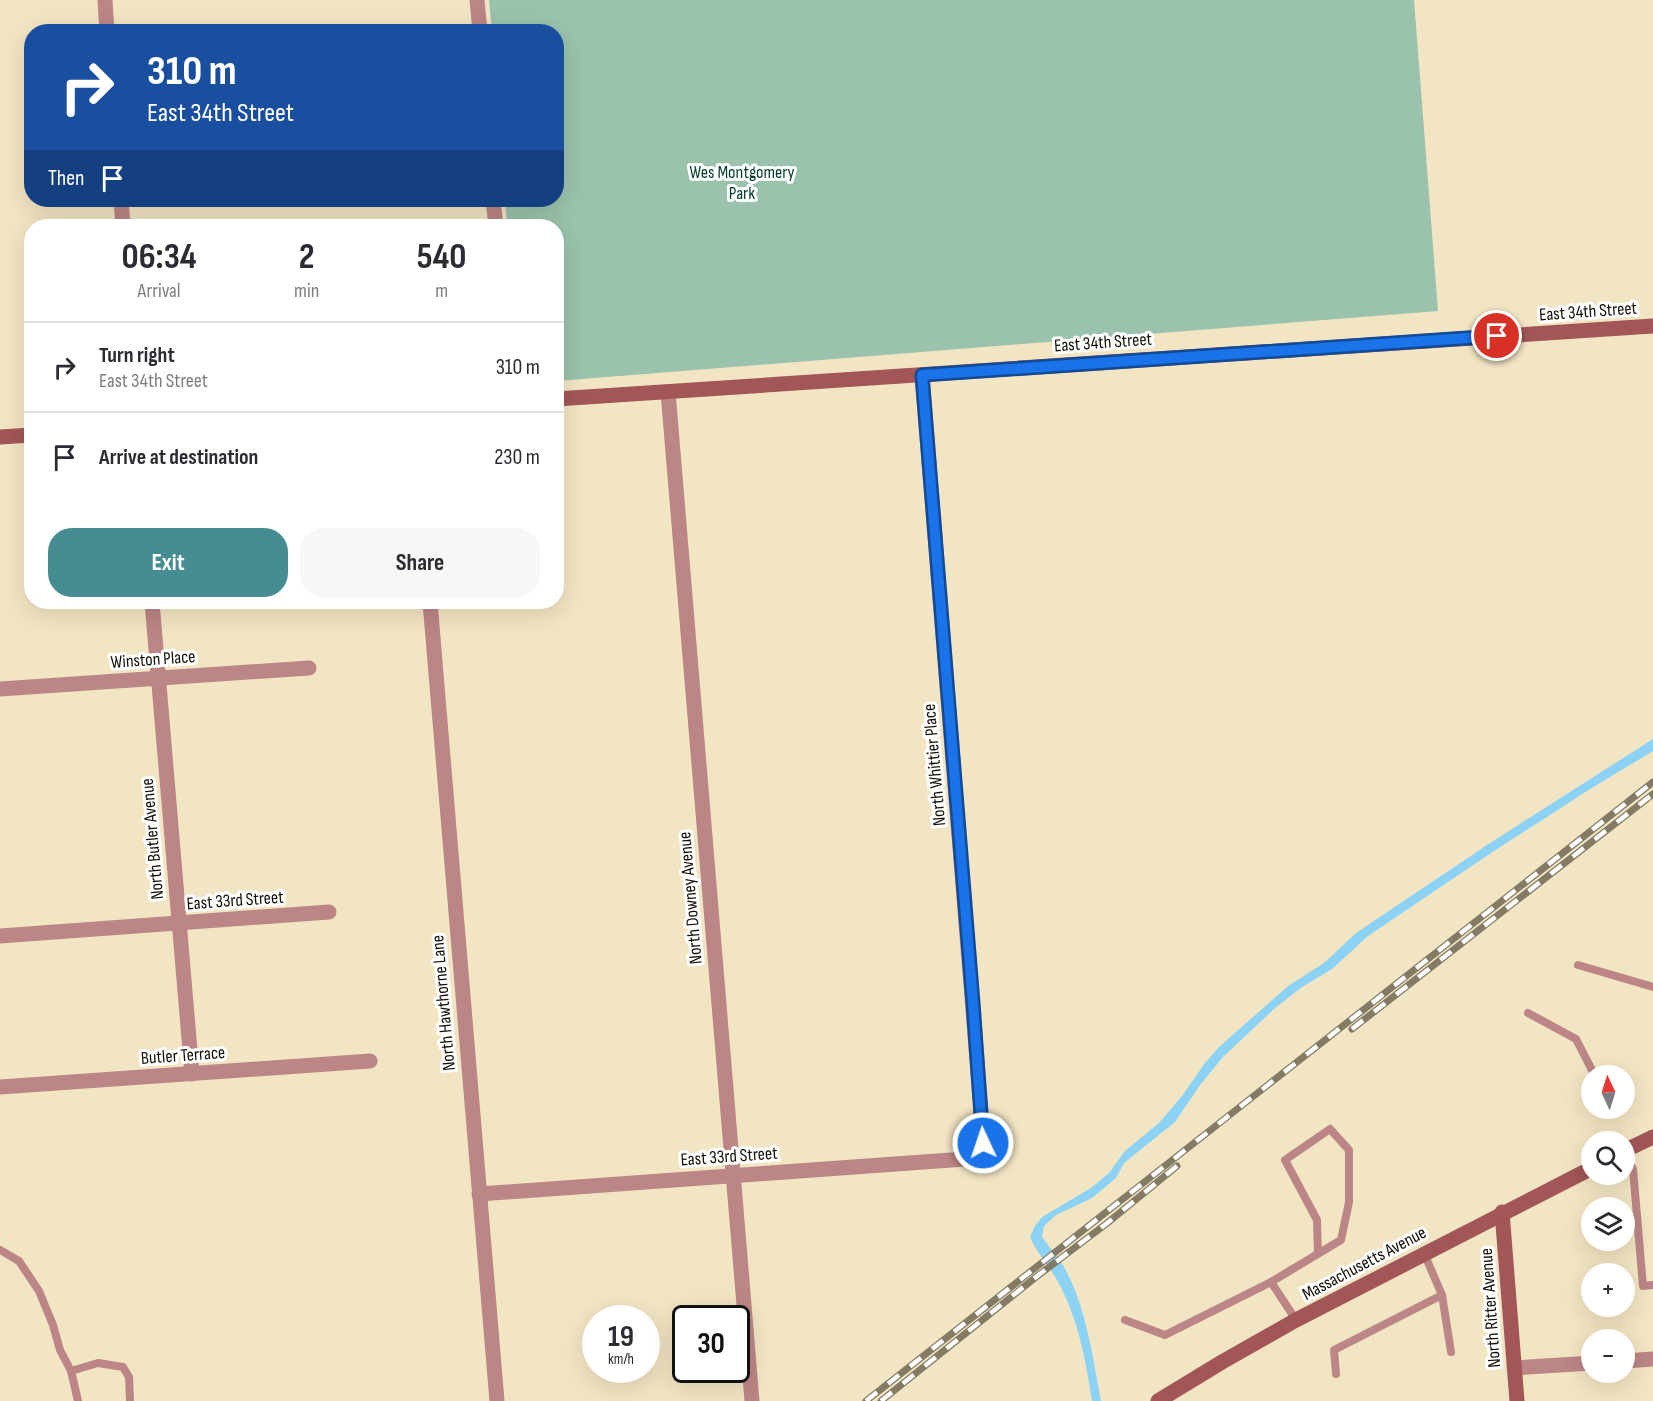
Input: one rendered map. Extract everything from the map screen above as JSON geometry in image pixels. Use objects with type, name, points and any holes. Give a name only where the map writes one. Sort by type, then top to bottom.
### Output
[{"type":"main road","name":"East 34th Street","points":[[564,398],[1653,326]]},
{"type":"main road","points":[[0,437],[24,436]]},
{"type":"main road","points":[[1635,1147],[1653,1137]]},
{"type":"main road","name":"Massachusetts Avenue","points":[[1158,1401],[1296,1320],[1581,1173]]},
{"type":"main road","name":"North Ritter Avenue","points":[[1502,1212],[1517,1401]]},
{"type":"street","points":[[105,0],[106,24]]},
{"type":"street","points":[[477,0],[479,24]]},
{"type":"street","name":"North Whittier Place","points":[[922,375],[983,1135],[983,1143],[979,1151]]},
{"type":"street","name":"North Downey Avenue","points":[[668,392],[752,1401]]},
{"type":"street","name":"North Butler Avenue","points":[[153,609],[192,1074]]},
{"type":"street","name":"North Hawthorne Lane","points":[[431,609],[497,1401]]},
{"type":"street","name":"Winston Place","points":[[0,689],[309,668]]},
{"type":"street","name":"East 33rd Street","points":[[0,936],[328,912]]},
{"type":"street","name":"Butler Terrace","points":[[0,1087],[370,1061]]},
{"type":"street","name":"East 33rd Street","points":[[479,1194],[965,1159],[979,1151]]},
{"type":"street","points":[[1635,1360],[1653,1359]]},
{"type":"street","points":[[1514,1368],[1581,1364]]},
{"type":"lane","points":[[1578,966],[1653,987]]},
{"type":"lane","points":[[1528,1013],[1576,1039],[1589,1065]]},
{"type":"lane","points":[[1125,1320],[1165,1335],[1271,1282],[1318,1254],[1341,1240],[1349,1202],[1349,1150],[1330,1129],[1285,1160],[1317,1220],[1318,1254]]},
{"type":"lane","points":[[1634,1185],[1643,1286],[1653,1285]]},
{"type":"lane","points":[[0,1250],[19,1261],[39,1292],[53,1325],[60,1350],[71,1371],[78,1401]]},
{"type":"lane","points":[[1424,1253],[1442,1295],[1451,1352]]},
{"type":"lane","points":[[1271,1282],[1296,1320]]},
{"type":"lane","points":[[1336,1374],[1334,1350],[1442,1295]]},
{"type":"lane","points":[[71,1371],[98,1363],[123,1367],[129,1377],[130,1401]]},
{"type":"green space","name":"Wes Montgomery Park","points":[[489,0],[1414,0],[1438,311],[564,380],[564,219],[506,219],[506,207],[564,207],[564,24],[491,24]]},
{"type":"water","points":[[1653,739],[1653,751],[1491,853],[1368,936],[1332,969],[1302,987],[1274,1009],[1223,1057],[1200,1085],[1175,1122],[1124,1163],[1116,1178],[1092,1198],[1056,1215],[1044,1226],[1042,1237],[1072,1282],[1083,1315],[1101,1401],[1092,1401],[1076,1324],[1057,1280],[1030,1237],[1042,1217],[1091,1188],[1109,1173],[1125,1151],[1159,1123],[1219,1047],[1288,986],[1324,963],[1356,933],[1487,845]]},
{"type":"railway","points":[[866,1401],[1653,782]]},
{"type":"railway","points":[[1352,1029],[1653,794]]},
{"type":"railway","points":[[881,1401],[1177,1166]]},
{"type":"route","points":[[983,1143],[922,375],[1497,336]]}]
